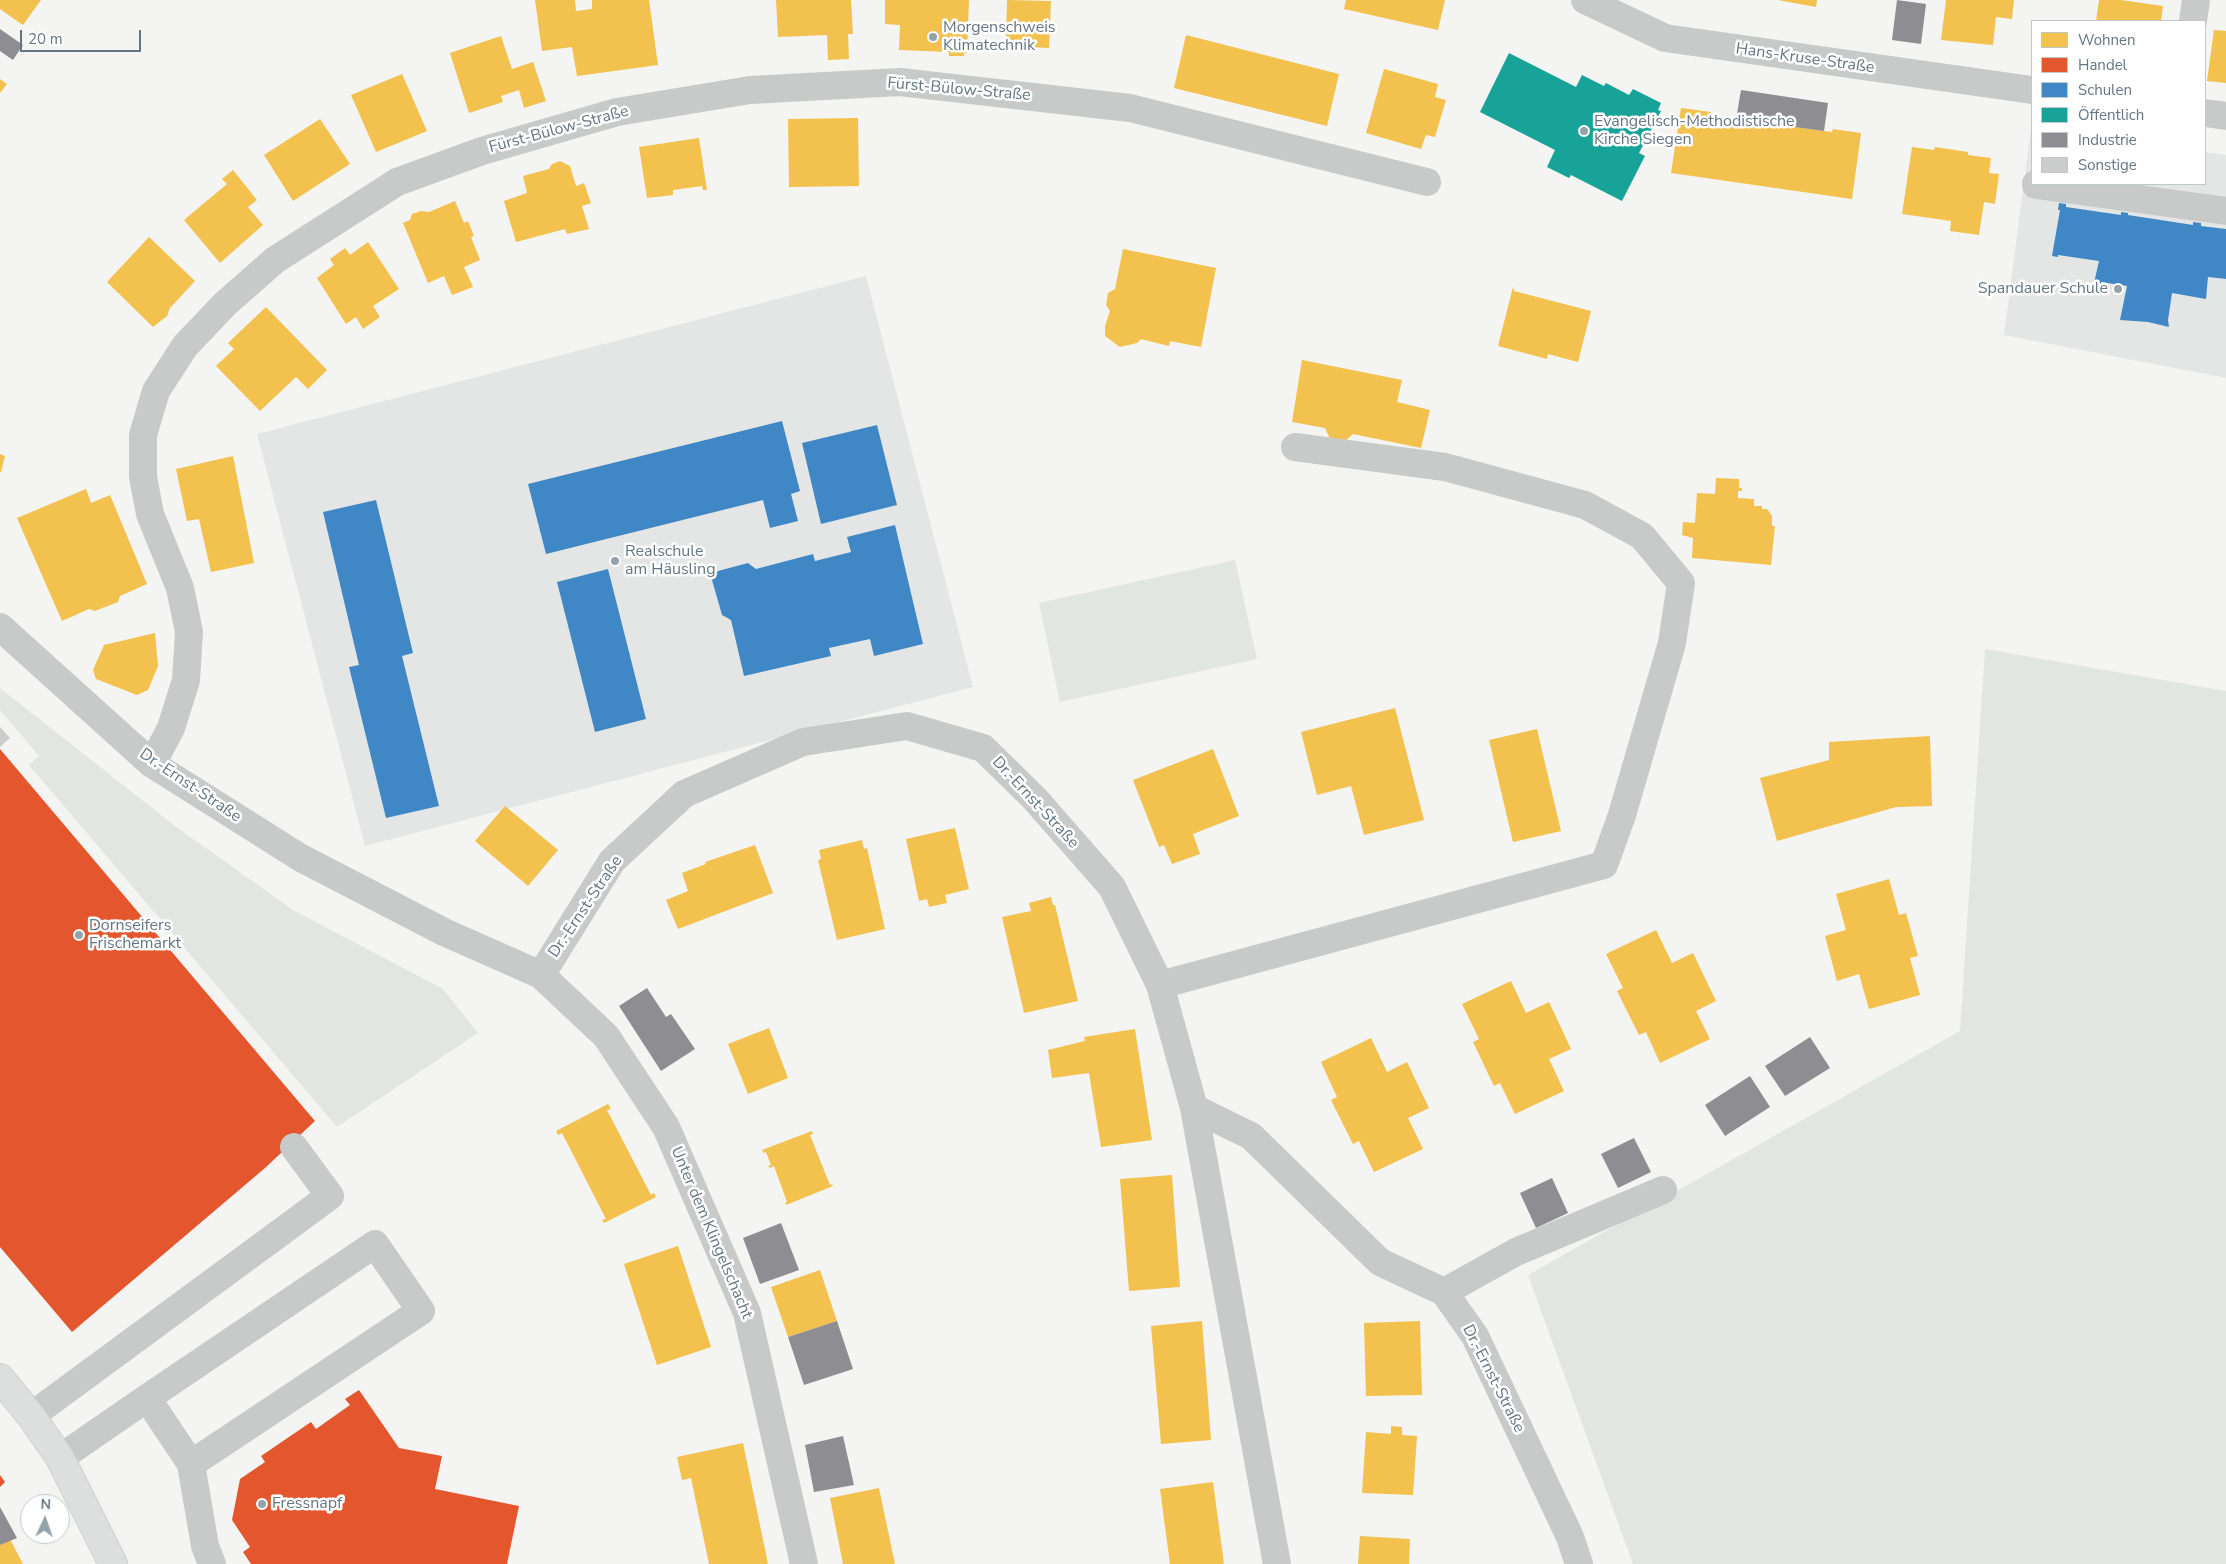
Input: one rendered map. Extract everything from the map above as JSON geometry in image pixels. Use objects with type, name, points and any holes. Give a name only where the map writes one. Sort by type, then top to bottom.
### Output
[{"type":"main road","points":[[0,1378],[31,1416],[60,1458],[113,1564]]},
{"type":"street","name":"Hans-Kruse-Straße","points":[[1585,0],[1665,38],[2031,90]]},
{"type":"street","points":[[2193,20],[2196,0]]},
{"type":"street","name":"Fürst-Bülow-Straße","points":[[152,764],[171,728],[186,680],[189,632],[180,588],[150,514],[143,477],[143,435],[156,391],[185,346],[225,304],[275,260],[397,182],[482,151],[617,112],[750,90],[900,82],[1130,108],[1427,182]]},
{"type":"street","points":[[2206,113],[2226,116]]},
{"type":"street","points":[[2036,185],[2226,211]]},
{"type":"street","points":[[1160,985],[1604,865],[1622,814],[1672,643],[1680,583],[1642,536],[1584,505],[1445,467],[1295,447]]},
{"type":"street","name":"Dr.-Ernst-Straße","points":[[0,627],[152,764],[301,858],[444,932],[541,975],[606,1036]]},
{"type":"street","name":"Dr.-Ernst-Straße","points":[[541,975],[612,861],[684,794],[803,742],[907,726],[983,748],[1035,799],[1112,887],[1160,985],[1194,1108],[1277,1564]]},
{"type":"street","name":"Unter dem Klingelschacht","points":[[606,1036],[666,1127],[747,1313],[804,1564]]},
{"type":"street","name":"Dr.-Ernst-Straße","points":[[1194,1108],[1251,1136],[1380,1262],[1444,1292],[1475,1336],[1570,1537],[1579,1564]]},
{"type":"street","points":[[31,1416],[330,1196],[294,1147]]},
{"type":"street","points":[[1444,1292],[1516,1252],[1663,1190]]},
{"type":"street","points":[[60,1458],[375,1244],[421,1311],[191,1464]]},
{"type":"street","points":[[147,1398],[191,1464],[205,1546],[212,1564]]},
{"type":"shaded area","name":"Spandauer Schule","points":[[2031,128],[2031,185],[2206,185],[2206,152],[2226,155],[2226,378],[2004,335]]},
{"type":"shaded area","name":"Realschule am Häusling","points":[[866,276],[973,687],[365,846],[257,434]]},
{"type":"shaded area","points":[[1235,560],[1257,659],[1060,702],[1039,603]]},
{"type":"shaded area","points":[[1985,649],[2226,691],[2226,1564],[1633,1564],[1528,1275],[1960,1031]]},
{"type":"shaded area","points":[[0,688],[175,826],[293,910],[443,989],[478,1033],[337,1127],[29,765],[39,756],[0,710]]},
{"type":"building: Wohnen","points":[[0,0],[41,0],[23,25],[0,9]]},
{"type":"building: Wohnen","points":[[535,0],[575,0],[576,11],[592,9],[592,0],[649,0],[658,65],[577,76],[572,47],[542,51]]},
{"type":"building: Wohnen","points":[[776,0],[851,0],[853,34],[848,34],[849,59],[828,60],[827,35],[778,37]]},
{"type":"building: Wohnen","name":"Morgenschweis Klimatechnik","points":[[885,0],[969,0],[967,53],[964,53],[964,56],[949,56],[949,52],[899,50],[900,25],[885,24]]},
{"type":"building: Wohnen","points":[[1007,0],[1051,1],[1049,48],[1006,46]]},
{"type":"building: Wohnen","points":[[1346,0],[1445,0],[1438,30],[1344,9]]},
{"type":"building: Wohnen","points":[[1778,0],[1817,0],[1816,7]]},
{"type":"building: Wohnen","points":[[1946,0],[2014,0],[2012,19],[1996,17],[1993,45],[1941,40]]},
{"type":"building: Wohnen","points":[[2099,0],[2121,0],[2163,6],[2161,20],[2096,20]]},
{"type":"building: Wohnen","points":[[2214,30],[2226,31],[2226,83],[2207,81]]},
{"type":"building: Wohnen","points":[[1186,35],[1339,74],[1327,126],[1174,88]]},
{"type":"building: Wohnen","points":[[501,36],[512,69],[533,62],[546,101],[524,108],[519,90],[501,96],[503,102],[469,113],[450,53]]},
{"type":"building: Wohnen","points":[[1384,69],[1438,84],[1435,97],[1446,100],[1435,137],[1426,135],[1421,149],[1366,133]]},
{"type":"building: Wohnen","points":[[402,74],[427,131],[376,152],[351,95]]},
{"type":"building: Wohnen","points":[[0,79],[7,84],[0,93]]},
{"type":"building: Wohnen","points":[[1681,108],[1711,112],[1711,115],[1824,131],[1832,132],[1833,129],[1861,133],[1852,199],[1671,173]]},
{"type":"building: Wohnen","points":[[858,118],[859,186],[789,187],[788,119]]},
{"type":"building: Wohnen","points":[[320,119],[350,164],[293,201],[264,155]]},
{"type":"building: Wohnen","points":[[699,138],[707,190],[703,190],[702,186],[673,190],[673,195],[647,198],[639,147]]},
{"type":"building: Wohnen","points":[[1912,147],[1934,150],[1935,147],[1991,158],[1989,173],[1999,174],[1995,204],[1984,202],[1979,235],[1950,231],[1951,221],[1902,214]]},
{"type":"building: Wohnen","points":[[560,161],[570,166],[576,186],[584,183],[591,203],[582,206],[589,229],[567,234],[565,229],[516,242],[504,201],[527,193],[523,176],[549,169],[552,164]]},
{"type":"building: Wohnen","points":[[233,170],[257,200],[248,207],[263,225],[220,263],[184,220],[227,184],[222,179]]},
{"type":"building: Wohnen","points":[[455,201],[464,223],[468,221],[474,236],[471,237],[480,260],[464,267],[473,287],[452,295],[444,276],[428,283],[403,223],[410,220],[412,214],[421,211],[429,212]]},
{"type":"building: Wohnen","points":[[149,237],[195,281],[170,308],[167,316],[153,327],[107,282]]},
{"type":"building: Wohnen","points":[[368,242],[399,289],[373,306],[380,317],[363,329],[356,317],[346,324],[317,278],[334,265],[330,259],[345,248],[350,255]]},
{"type":"building: Wohnen","points":[[1123,249],[1216,268],[1201,347],[1170,341],[1169,346],[1141,339],[1137,343],[1120,347],[1105,336],[1105,326],[1110,311],[1106,305],[1108,293],[1115,289]]},
{"type":"building: Wohnen","points":[[1513,287],[1514,291],[1591,311],[1578,362],[1548,354],[1547,359],[1498,346]]},
{"type":"building: Wohnen","points":[[266,307],[327,370],[308,389],[296,377],[260,411],[216,366],[234,349],[228,343]]},
{"type":"building: Wohnen","points":[[1302,360],[1402,380],[1397,402],[1430,410],[1421,448],[1353,434],[1345,441],[1331,441],[1325,428],[1292,422]]},
{"type":"building: Wohnen","points":[[0,454],[5,456],[1,472],[0,472]]},
{"type":"building: Wohnen","points":[[233,456],[254,563],[211,572],[199,519],[187,521],[176,469]]},
{"type":"building: Wohnen","points":[[1716,478],[1739,479],[1739,488],[1742,488],[1742,491],[1738,491],[1738,498],[1754,499],[1754,506],[1762,506],[1762,509],[1767,509],[1772,516],[1772,526],[1775,526],[1771,565],[1692,558],[1693,538],[1682,535],[1683,522],[1695,523],[1697,493],[1715,494]]},
{"type":"building: Wohnen","points":[[86,489],[91,503],[110,495],[147,584],[120,596],[118,602],[95,611],[89,609],[62,621],[17,518]]},
{"type":"building: Wohnen","points":[[155,633],[158,666],[148,690],[137,695],[96,679],[93,670],[104,645]]},
{"type":"building: Wohnen","points":[[1395,708],[1424,820],[1364,835],[1351,786],[1317,795],[1301,732]]},
{"type":"building: Wohnen","points":[[1537,729],[1561,831],[1513,842],[1489,740]]},
{"type":"building: Wohnen","points":[[1930,736],[1932,806],[1896,807],[1777,841],[1760,778],[1829,760],[1829,742]]},
{"type":"building: Wohnen","points":[[1213,749],[1239,816],[1193,834],[1200,854],[1172,864],[1164,845],[1159,847],[1133,780]]},
{"type":"building: Wohnen","points":[[505,806],[558,850],[528,886],[475,841]]},
{"type":"building: Wohnen","points":[[955,828],[969,889],[945,895],[947,903],[929,907],[927,899],[919,901],[906,839]]},
{"type":"building: Wohnen","points":[[862,840],[864,849],[867,848],[885,929],[837,940],[818,860],[821,859],[819,850]]},
{"type":"building: Wohnen","points":[[755,845],[773,893],[678,929],[666,900],[688,891],[682,873],[706,864],[705,862]]},
{"type":"building: Wohnen","points":[[1889,879],[1899,915],[1906,913],[1918,956],[1910,958],[1920,995],[1869,1009],[1859,974],[1837,981],[1825,936],[1846,930],[1836,894]]},
{"type":"building: Wohnen","points":[[1051,897],[1053,905],[1055,905],[1078,1001],[1024,1013],[1002,917],[1031,911],[1029,903]]},
{"type":"building: Wohnen","points":[[1656,930],[1672,963],[1693,953],[1716,1001],[1696,1011],[1710,1039],[1660,1063],[1646,1032],[1639,1035],[1617,991],[1623,988],[1606,954]]},
{"type":"building: Wohnen","points":[[1511,981],[1526,1013],[1549,1002],[1571,1049],[1549,1059],[1564,1091],[1515,1114],[1500,1083],[1494,1086],[1473,1042],[1479,1039],[1462,1004]]},
{"type":"building: Wohnen","points":[[769,1028],[788,1078],[748,1094],[728,1044]]},
{"type":"building: Wohnen","points":[[1135,1029],[1152,1140],[1101,1147],[1089,1073],[1052,1078],[1048,1050],[1085,1041],[1084,1037]]},
{"type":"building: Wohnen","points":[[1371,1038],[1387,1072],[1407,1062],[1429,1108],[1408,1118],[1423,1149],[1374,1172],[1359,1141],[1353,1144],[1331,1100],[1337,1097],[1321,1062]]},
{"type":"building: Wohnen","points":[[608,1104],[611,1109],[607,1110],[651,1195],[654,1193],[656,1197],[604,1223],[602,1220],[606,1219],[562,1133],[558,1135],[556,1131]]},
{"type":"building: Wohnen","points":[[812,1131],[813,1134],[810,1135],[830,1185],[832,1184],[833,1186],[786,1205],[785,1203],[787,1202],[774,1166],[770,1168],[768,1166],[771,1165],[766,1152],[764,1153],[762,1150]]},
{"type":"building: Wohnen","points":[[1172,1175],[1180,1287],[1129,1291],[1120,1179]]},
{"type":"building: Wohnen","points":[[678,1246],[711,1347],[657,1365],[624,1264]]},
{"type":"building: Wohnen","points":[[820,1270],[837,1321],[788,1337],[771,1287]]},
{"type":"building: Wohnen","points":[[1202,1321],[1211,1440],[1161,1444],[1151,1326]]},
{"type":"building: Wohnen","points":[[1420,1321],[1422,1395],[1366,1396],[1364,1323]]},
{"type":"building: Wohnen","points":[[1391,1426],[1402,1427],[1402,1435],[1417,1436],[1413,1495],[1362,1493],[1366,1432],[1391,1434]]},
{"type":"building: Wohnen","points":[[743,1443],[768,1564],[709,1564],[691,1478],[682,1480],[677,1457]]},
{"type":"building: Wohnen","points":[[1213,1482],[1224,1564],[1170,1564],[1160,1489]]},
{"type":"building: Wohnen","points":[[879,1488],[895,1564],[843,1564],[830,1498]]},
{"type":"building: Wohnen","points":[[1360,1536],[1410,1539],[1409,1564],[1358,1564]]},
{"type":"building: Wohnen","points":[[10,1540],[23,1564],[0,1564],[0,1545]]},
{"type":"building: Handel","name":"Dornseifers Frischemarkt","points":[[0,749],[315,1121],[265,1168],[72,1332],[0,1247]]},
{"type":"building: Handel","points":[[359,1390],[399,1448],[442,1456],[435,1489],[519,1506],[507,1564],[251,1564],[243,1552],[250,1547],[232,1520],[240,1479],[265,1462],[261,1456],[311,1422],[316,1429],[350,1405],[345,1399]]},
{"type":"building: Handel","points":[[0,1475],[5,1482],[0,1487]]},
{"type":"building: Schulen","points":[[2059,203],[2066,204],[2066,207],[2121,215],[2121,212],[2128,213],[2128,215],[2193,225],[2193,222],[2201,223],[2201,226],[2226,229],[2226,279],[2208,277],[2206,299],[2172,293],[2168,320],[2169,327],[2148,322],[2120,320],[2127,286],[2101,282],[2101,284],[2094,283],[2099,261],[2058,255],[2058,257],[2052,256],[2060,210],[2058,210]]},
{"type":"building: Schulen","points":[[782,421],[800,491],[791,494],[798,521],[770,528],[763,500],[546,554],[528,484]]},
{"type":"building: Schulen","points":[[877,425],[897,505],[821,524],[802,443]]},
{"type":"building: Schulen","points":[[376,500],[413,653],[402,656],[439,806],[386,818],[349,667],[359,665],[323,512]]},
{"type":"building: Schulen","points":[[895,525],[923,644],[874,656],[870,639],[829,648],[831,656],[744,676],[731,620],[722,615],[712,580],[718,571],[748,563],[756,569],[813,554],[815,561],[851,552],[847,537]]},
{"type":"building: Schulen","points":[[608,569],[646,719],[595,732],[557,582]]},
{"type":"building: Öffentlich","name":"Evangelisch-Methodistische Kirche Siegen","points":[[1509,53],[1576,87],[1582,75],[1604,86],[1606,83],[1629,95],[1633,89],[1661,103],[1658,110],[1661,111],[1639,153],[1645,156],[1622,201],[1571,175],[1569,178],[1547,167],[1555,150],[1480,112]]},
{"type":"building: Industrie","points":[[1897,0],[1926,4],[1921,44],[1892,40]]},
{"type":"building: Industrie","points":[[0,29],[23,45],[13,60],[0,51]]},
{"type":"building: Industrie","points":[[1741,90],[1828,103],[1824,131],[1736,119]]},
{"type":"building: Industrie","points":[[647,988],[666,1017],[671,1014],[695,1049],[661,1071],[619,1006]]},
{"type":"building: Industrie","points":[[1810,1037],[1830,1068],[1785,1096],[1765,1066]]},
{"type":"building: Industrie","points":[[1750,1076],[1770,1107],[1725,1136],[1705,1105]]},
{"type":"building: Industrie","points":[[1634,1138],[1651,1172],[1618,1188],[1601,1154]]},
{"type":"building: Industrie","points":[[1552,1178],[1568,1213],[1536,1228],[1520,1193]]},
{"type":"building: Industrie","points":[[781,1223],[799,1270],[760,1284],[743,1238]]},
{"type":"building: Industrie","points":[[837,1321],[853,1369],[804,1385],[788,1337]]},
{"type":"building: Industrie","points":[[843,1436],[854,1485],[814,1492],[805,1445]]},
{"type":"building: Industrie","points":[[0,1507],[17,1538],[0,1545]]},
{"type":"building: Sonstige","points":[[0,727],[10,738],[0,747]]},
{"type":"place","name":"Morgenschweis Klimatechnik","points":[[933,37]]},
{"type":"place","name":"Evangelisch-Methodistische Kirche Siegen","points":[[1584,131]]},
{"type":"place","name":"Spandauer Schule","points":[[2118,289]]},
{"type":"place","name":"Realschule am Häusling","points":[[615,561]]},
{"type":"place","name":"Dornseifers Frischemarkt","points":[[79,935]]},
{"type":"place","name":"Fressnapf","points":[[262,1504]]}]
